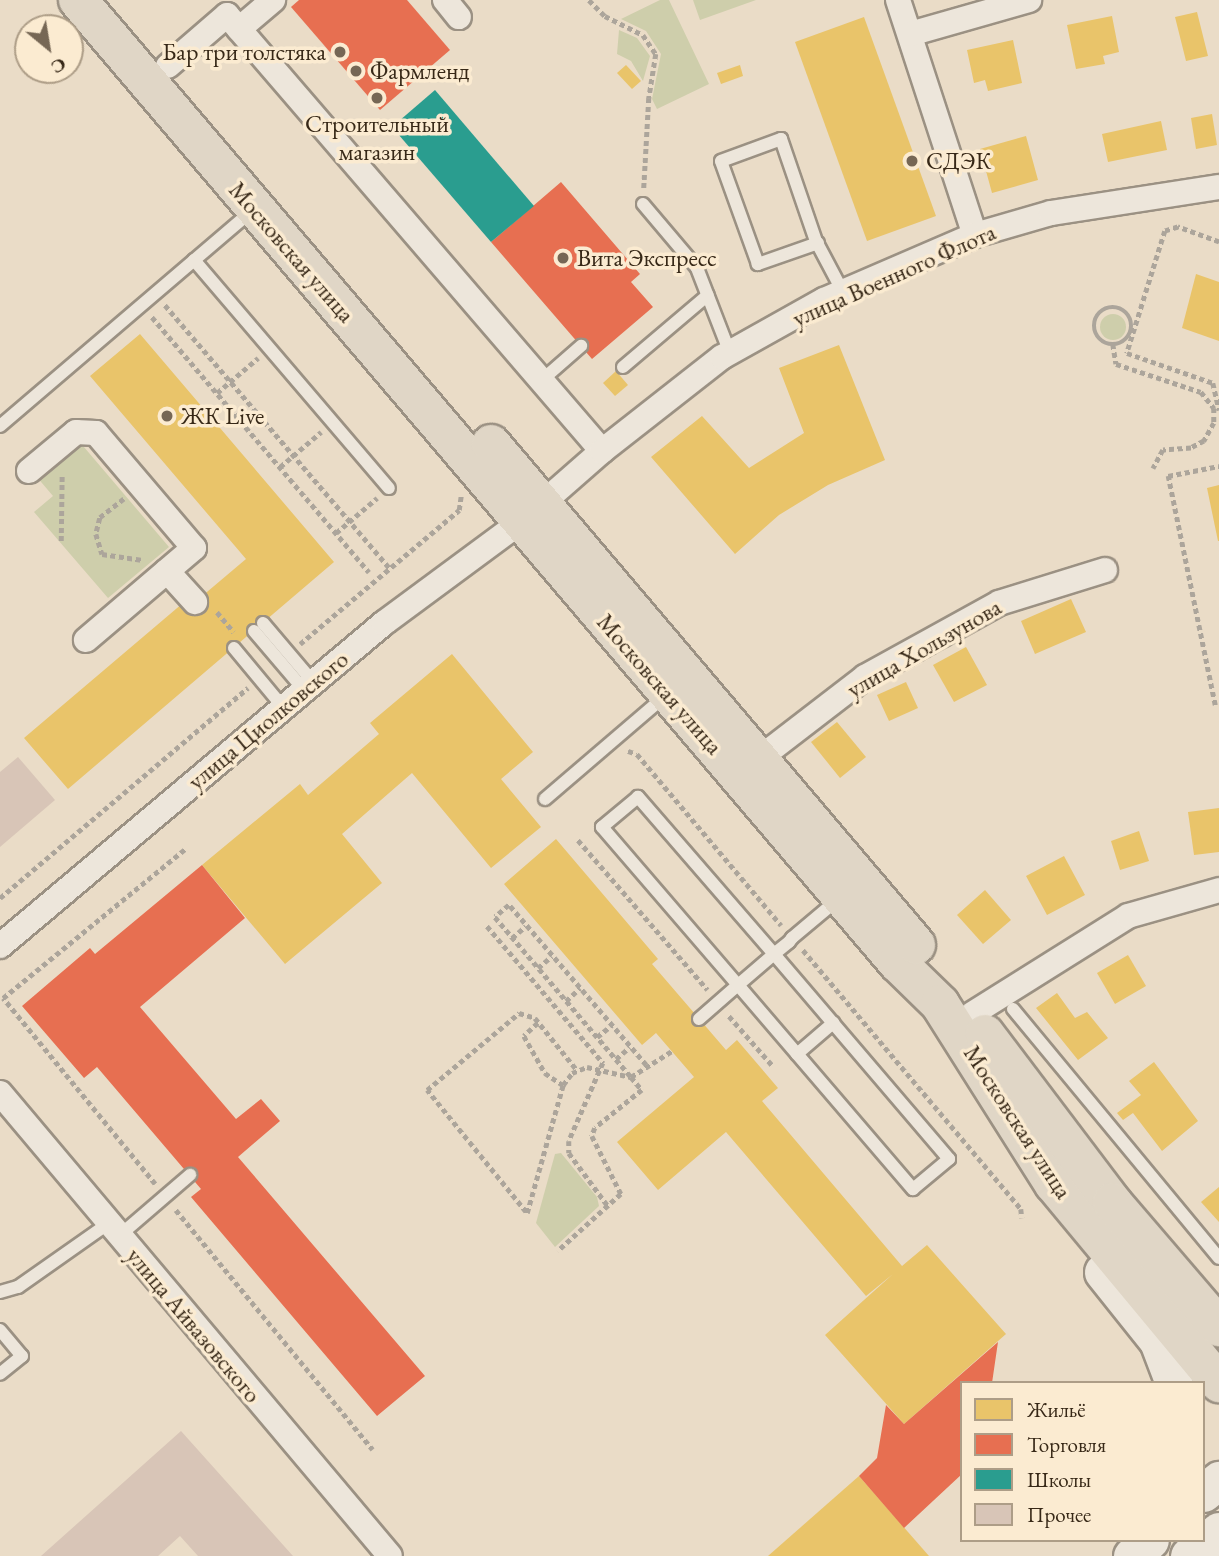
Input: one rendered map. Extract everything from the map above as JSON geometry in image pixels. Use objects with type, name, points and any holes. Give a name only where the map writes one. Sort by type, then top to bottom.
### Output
[{"type":"main road","name":"Московская улица","points":[[78,0],[255,209],[760,758],[972,1014],[1078,1158],[1212,1312]]},
{"type":"main road","name":"Московская улица","points":[[113,0],[532,512],[668,694],[841,896],[940,1004],[1054,1184],[1219,1383]]},
{"type":"main road","points":[[1054,1184],[1065,1224],[1158,1341],[1173,1381]]},
{"type":"main road","points":[[1205,1491],[1219,1480]]},
{"type":"main road","points":[[1189,1556],[1219,1531]]},
{"type":"main road","points":[[1132,1556],[1148,1542]]},
{"type":"street","points":[[239,29],[273,0]]},
{"type":"street","points":[[898,0],[975,235]]},
{"type":"street","points":[[909,34],[1029,0]]},
{"type":"street","points":[[168,66],[227,15],[602,451]]},
{"type":"street","name":"улица Военного Флота","points":[[532,512],[602,451],[730,353],[843,292],[975,235],[1051,212],[1219,187]]},
{"type":"street","points":[[39,464],[76,432],[96,433],[194,548],[86,640]]},
{"type":"street","name":"улица Циолковского","points":[[0,946],[283,707],[532,512]]},
{"type":"street","points":[[167,570],[203,603]]},
{"type":"street","name":"улица Хользунова","points":[[760,758],[865,677],[999,603],[1105,570]]},
{"type":"street","points":[[972,1014],[1128,916],[1219,890]]},
{"type":"street","name":"улица Айвазовского","points":[[0,1094],[390,1556]]},
{"type":"lane","points":[[818,243],[758,264],[721,161],[781,139],[818,243],[843,292]]},
{"type":"lane","points":[[643,204],[697,268],[730,353]]},
{"type":"lane","points":[[0,426],[255,209]]},
{"type":"lane","points":[[194,260],[388,488]]},
{"type":"lane","points":[[623,368],[708,295]]},
{"type":"lane","points":[[541,380],[581,346]]},
{"type":"lane","points":[[258,627],[289,654],[309,686],[258,627]]},
{"type":"lane","points":[[238,644],[260,679],[283,707]]},
{"type":"lane","points":[[545,799],[668,694]]},
{"type":"lane","points":[[638,797],[949,1159],[913,1189],[738,985],[602,827],[638,797]]},
{"type":"lane","points":[[699,1018],[841,896]]},
{"type":"lane","points":[[1013,1009],[1219,1258]]},
{"type":"lane","points":[[797,1054],[833,1023]]},
{"type":"lane","points":[[0,1292],[18,1287],[114,1229],[165,1196],[190,1175]]},
{"type":"lane","points":[[0,1330],[22,1356],[0,1374]]},
{"type":"path","points":[[589,0],[604,16],[643,34],[656,54],[649,98],[643,204]]},
{"type":"path","points":[[1153,469],[1163,450],[1191,448],[1204,441],[1214,423],[1217,409],[1213,383],[1127,353],[1132,332],[1165,231],[1178,227],[1219,242]]},
{"type":"path","points":[[155,293],[390,568]]},
{"type":"path","points":[[142,305],[369,572]]},
{"type":"path","points":[[1113,344],[1097,336],[1095,320],[1099,312],[1115,307],[1123,310],[1132,324],[1132,332]]},
{"type":"path","points":[[1113,344],[1132,332]]},
{"type":"path","points":[[1113,344],[1116,364],[1201,391],[1217,409]]},
{"type":"path","points":[[217,393],[270,348]]},
{"type":"path","points":[[280,467],[332,422]]},
{"type":"path","points":[[39,464],[64,476],[61,541]]},
{"type":"path","points":[[1215,705],[1168,476],[1219,466]]},
{"type":"path","points":[[108,556],[102,554],[96,534],[100,518],[141,486]]},
{"type":"path","points":[[336,533],[388,488]]},
{"type":"path","points":[[289,654],[459,510],[461,495]]},
{"type":"path","points":[[203,603],[238,644]]},
{"type":"path","points":[[0,898],[260,679]]},
{"type":"path","points":[[628,751],[637,754],[1021,1209],[1022,1218]]},
{"type":"path","points":[[578,840],[773,1066]]},
{"type":"path","points":[[185,849],[3,998],[373,1450]]},
{"type":"path","points":[[558,1251],[621,1194],[592,1136],[596,1128],[642,1090],[495,917],[509,905],[646,1065]]},
{"type":"path","points":[[487,926],[604,1069]]},
{"type":"path","points":[[512,938],[526,926]]},
{"type":"path","points":[[538,968],[552,956]]},
{"type":"path","points":[[566,1001],[580,988]]},
{"type":"path","points":[[577,1070],[539,1023],[527,1013],[519,1013],[426,1090],[527,1213],[563,1085],[577,1070],[604,1069],[631,1077]]},
{"type":"path","points":[[539,1023],[524,1036],[545,1073],[563,1085]]},
{"type":"path","points":[[597,1037],[612,1026]]},
{"type":"path","points":[[616,1059],[630,1047]]},
{"type":"path","points":[[631,1077],[646,1065],[672,1051]]},
{"type":"path","points":[[604,1069],[569,1141],[569,1153],[608,1206]]},
{"type":"green space","points":[[660,0],[669,0],[709,84],[657,109],[652,99],[661,54],[646,31],[621,19]]},
{"type":"green space","points":[[693,0],[756,0],[700,20]]},
{"type":"green space","points":[[619,30],[637,38],[650,56],[643,81],[631,61],[617,54]]},
{"type":"green space","points":[[1113,314],[1122,318],[1126,327],[1122,336],[1113,340],[1104,336],[1100,327],[1104,318]]},
{"type":"green space","points":[[78,440],[169,547],[108,598],[34,512],[53,496],[36,476]]},
{"type":"green space","points":[[561,1153],[597,1197],[599,1206],[555,1247],[536,1223],[555,1154]]},
{"type":"building: Жильё","points":[[1197,12],[1208,56],[1186,61],[1175,17]]},
{"type":"building: Жильё","points":[[1112,16],[1119,52],[1103,56],[1105,64],[1076,69],[1067,25]]},
{"type":"building: Жильё","points":[[864,17],[936,216],[867,241],[795,42]]},
{"type":"building: Жильё","points":[[1013,40],[1022,83],[988,91],[985,80],[974,83],[967,50]]},
{"type":"building: Жильё","points":[[626,65],[641,81],[632,89],[617,73]]},
{"type":"building: Жильё","points":[[740,65],[743,76],[721,84],[717,73]]},
{"type":"building: Жильё","points":[[1212,114],[1217,145],[1196,149],[1191,118]]},
{"type":"building: Жильё","points":[[1161,121],[1167,150],[1108,162],[1102,134]]},
{"type":"building: Жильё","points":[[1026,136],[1038,180],[992,193],[980,149]]},
{"type":"building: Жильё","points":[[1196,274],[1219,282],[1219,341],[1182,328]]},
{"type":"building: Жильё","points":[[140,334],[334,562],[68,789],[24,738],[183,603],[188,608],[246,559],[90,376]]},
{"type":"building: Жильё","points":[[839,345],[885,460],[828,485],[779,515],[735,554],[651,457],[702,416],[749,468],[804,433],[779,368]]},
{"type":"building: Жильё","points":[[616,371],[628,385],[615,396],[603,383]]},
{"type":"building: Жильё","points":[[1219,485],[1219,541],[1218,541],[1207,488]]},
{"type":"building: Жильё","points":[[1071,599],[1086,632],[1035,654],[1021,621]]},
{"type":"building: Жильё","points":[[966,647],[987,685],[954,702],[933,665]]},
{"type":"building: Жильё","points":[[452,654],[533,752],[501,779],[541,827],[491,868],[412,773],[342,834],[382,883],[285,964],[202,865],[300,784],[308,795],[379,734],[370,723]]},
{"type":"building: Жильё","points":[[906,682],[918,708],[889,721],[877,695]]},
{"type":"building: Жильё","points":[[837,722],[866,757],[840,778],[811,742]]},
{"type":"building: Жильё","points":[[1219,808],[1219,852],[1194,855],[1188,812]]},
{"type":"building: Жильё","points":[[1139,831],[1149,861],[1120,870],[1111,841]]},
{"type":"building: Жильё","points":[[556,839],[658,959],[652,964],[726,1050],[737,1040],[778,1088],[762,1101],[902,1266],[927,1245],[1006,1334],[904,1424],[825,1335],[893,1274],[866,1296],[726,1132],[658,1190],[617,1142],[694,1077],[656,1033],[642,1045],[504,884]]},
{"type":"building: Жильё","points":[[1064,856],[1085,895],[1047,915],[1026,876]]},
{"type":"building: Жильё","points":[[985,890],[1011,920],[983,944],[957,915]]},
{"type":"building: Жильё","points":[[1128,955],[1146,986],[1115,1004],[1097,973]]},
{"type":"building: Жильё","points":[[1057,993],[1075,1018],[1087,1012],[1108,1038],[1078,1060],[1036,1008]]},
{"type":"building: Жильё","points":[[1154,1062],[1198,1121],[1162,1151],[1133,1113],[1123,1120],[1117,1113],[1141,1095],[1129,1081]]},
{"type":"building: Жильё","points":[[1219,1187],[1219,1222],[1201,1202]]},
{"type":"building: Жильё","points":[[859,1476],[929,1556],[768,1556]]},
{"type":"building: Торговля","points":[[299,0],[407,0],[450,50],[380,110],[291,7]]},
{"type":"building: Торговля","points":[[561,182],[640,274],[631,282],[653,307],[592,359],[491,242]]},
{"type":"building: Торговля","points":[[202,865],[245,918],[140,1007],[236,1119],[261,1099],[280,1121],[238,1157],[425,1376],[377,1416],[191,1197],[201,1189],[97,1067],[84,1078],[22,1006],[90,948],[95,954]]},
{"type":"building: Торговля","points":[[998,1342],[992,1381],[960,1381],[960,1476],[904,1528],[859,1476],[877,1458],[886,1405],[904,1424]]},
{"type":"building: Школы","points":[[435,90],[534,206],[491,242],[392,127]]},
{"type":"building: Прочее","points":[[18,757],[55,800],[0,847],[0,772]]},
{"type":"building: Прочее","points":[[181,1431],[293,1556],[198,1556],[180,1536],[158,1556],[41,1556]]},
{"type":"place","name":"Бар три толстяка","points":[[340,52]]},
{"type":"place","name":"Фармленд","points":[[356,71]]},
{"type":"place","name":"Строительный магазин","points":[[377,98]]},
{"type":"place","name":"СДЭК","points":[[912,161]]},
{"type":"place","name":"Вита Экспресс","points":[[563,258]]},
{"type":"place","name":"ЖК Live","points":[[167,416]]}]
